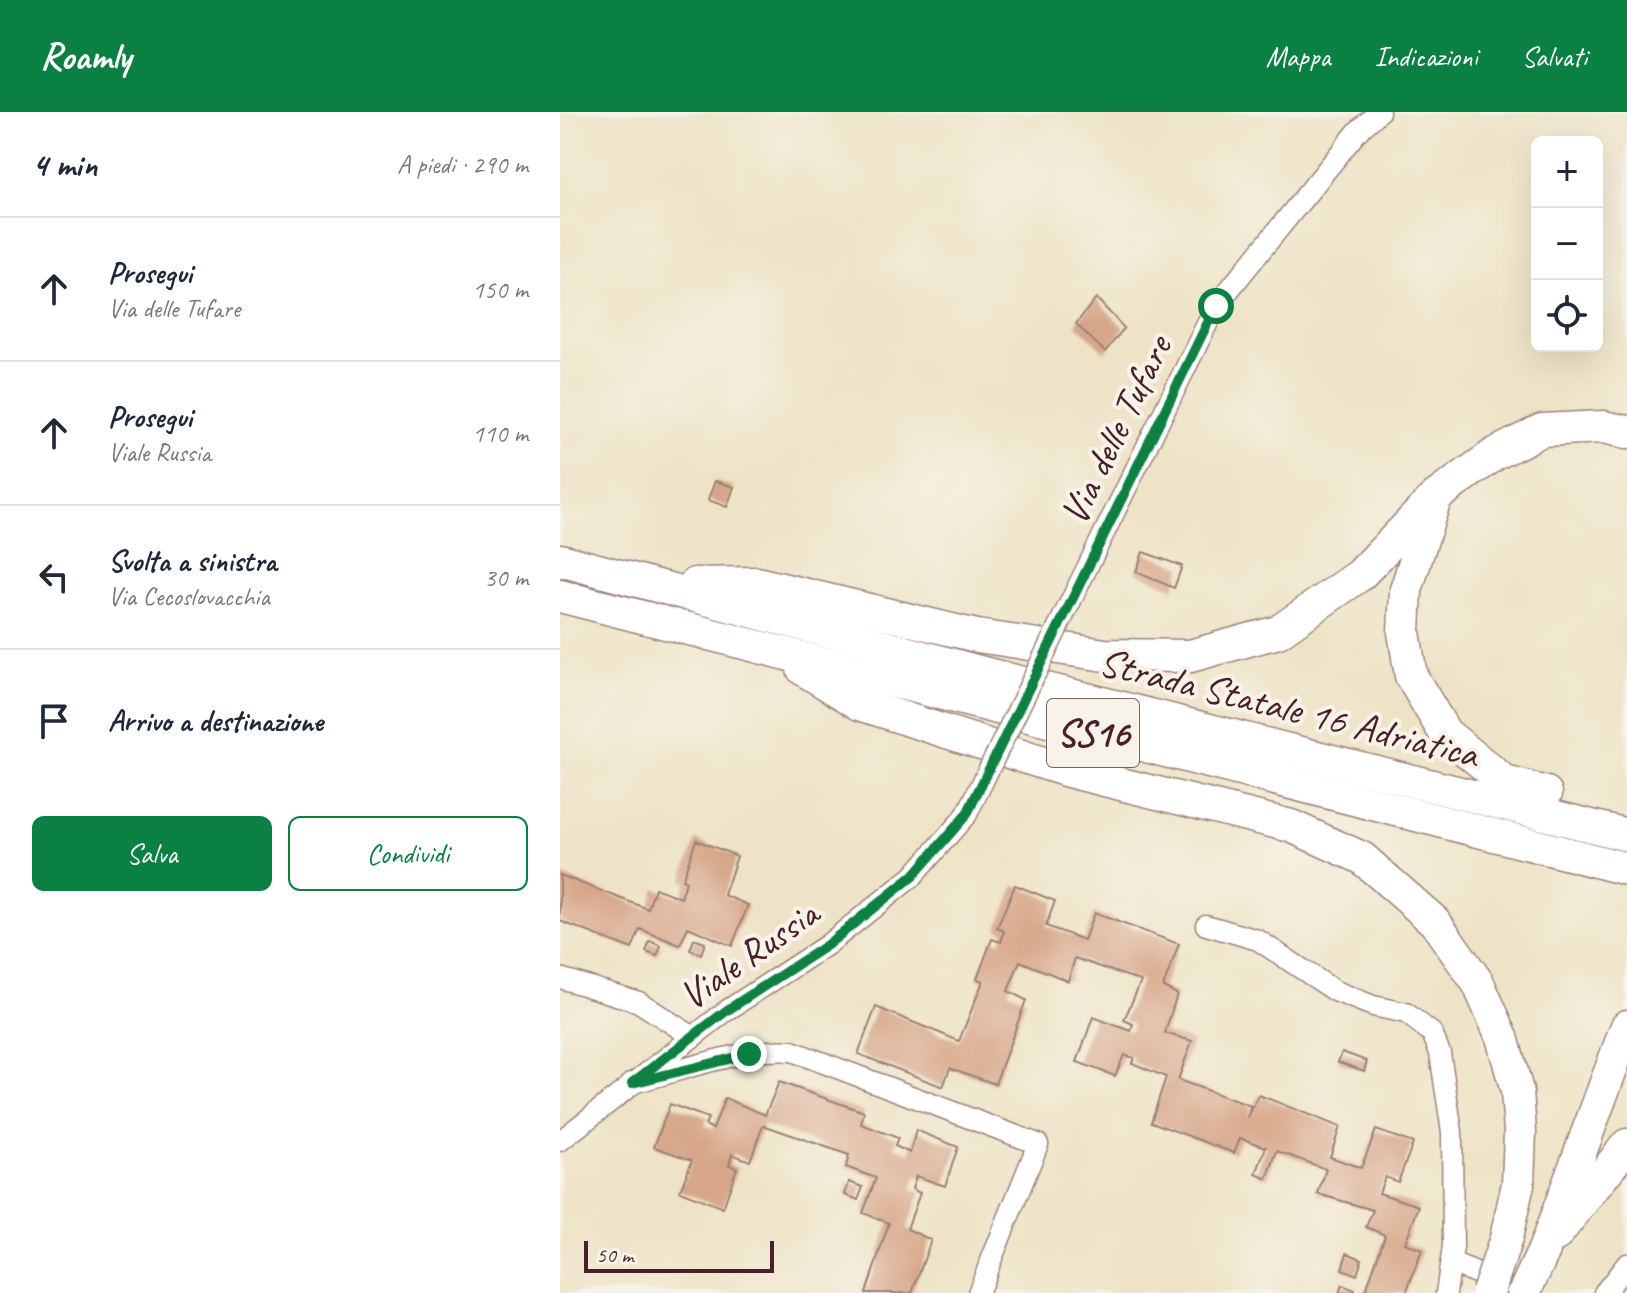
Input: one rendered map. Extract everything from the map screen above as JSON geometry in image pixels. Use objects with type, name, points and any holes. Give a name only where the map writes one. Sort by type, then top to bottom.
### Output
[{"type":"highway","name":"SS16","points":[[660,585],[757,583],[977,636],[1105,655],[1190,656],[1278,632],[1360,575],[1435,497],[1495,454],[1542,430],[1603,427],[1627,432]]},
{"type":"highway","points":[[1435,497],[1406,590],[1404,632],[1411,676],[1445,733],[1505,782],[1603,809],[1627,823]]},
{"type":"highway","name":"Strada Statale 16 Adriatica","points":[[560,560],[983,673],[1627,835]]},
{"type":"highway","name":"Strada Statale 16 Adriatica","points":[[560,596],[1627,869]]},
{"type":"highway","name":"SS16","points":[[777,652],[860,704],[1068,771],[1291,826],[1362,858],[1435,922],[1478,983],[1502,1037],[1517,1091],[1520,1132],[1518,1184],[1506,1238],[1488,1293]]},
{"type":"highway","points":[[1525,1293],[1544,1250],[1627,1026]]},
{"type":"highway","points":[[1544,1250],[1627,1145]]},
{"type":"street","name":"Via delle Tufare","points":[[967,814],[1216,306],[1358,131],[1379,112]]},
{"type":"street","name":"Viale Russia","points":[[560,1141],[693,1037],[827,945],[901,886],[967,814]]},
{"type":"street","points":[[1206,925],[1258,940],[1335,991],[1373,1006],[1406,1013],[1432,1033],[1440,1053],[1452,1132],[1451,1263],[1446,1293]]},
{"type":"street","points":[[560,978],[639,1002],[693,1037]]},
{"type":"street","points":[[632,1083],[749,1054],[792,1051],[1038,1144],[978,1293]]},
{"type":"street","points":[[1451,1263],[1525,1293]]},
{"type":"street","points":[[1604,1293],[1627,1264]]},
{"type":"building","points":[[1096,298],[1124,328],[1105,352],[1076,324]]},
{"type":"building","points":[[715,481],[734,487],[727,507],[708,500]]},
{"type":"building","points":[[1143,552],[1182,566],[1174,588],[1136,572]]},
{"type":"building","points":[[696,840],[737,856],[724,895],[748,905],[732,946],[688,927],[680,945],[640,929],[632,949],[560,921],[560,875],[648,909],[655,888],[681,898],[686,882],[682,880]]},
{"type":"building","points":[[1015,885],[1055,901],[1046,926],[1084,940],[1094,913],[1179,944],[1163,987],[1177,994],[1165,1033],[1192,1041],[1178,1080],[1251,1106],[1247,1118],[1259,1095],[1340,1127],[1330,1157],[1361,1168],[1376,1130],[1413,1143],[1398,1182],[1385,1177],[1379,1193],[1419,1206],[1405,1243],[1422,1250],[1406,1293],[1365,1293],[1385,1235],[1366,1227],[1373,1210],[1318,1194],[1326,1169],[1277,1151],[1267,1179],[1256,1174],[1266,1147],[1240,1138],[1234,1153],[1151,1122],[1166,1077],[1132,1063],[1134,1058],[1124,1055],[1115,1076],[1077,1062],[1093,1017],[1131,1031],[1133,1024],[1124,1020],[1141,981],[1075,958],[1068,981],[1020,961],[1008,991],[1026,1000],[995,1084],[950,1068],[943,1087],[858,1054],[876,1007],[959,1041],[983,981],[977,979],[992,939],[1001,942],[1004,931],[997,928]]},
{"type":"building","points":[[694,939],[705,943],[701,954],[690,950]]},
{"type":"building","points":[[650,941],[661,946],[657,956],[646,952]]},
{"type":"building","points":[[1342,1052],[1367,1061],[1364,1071],[1338,1062]]},
{"type":"building","points":[[779,1082],[864,1112],[861,1124],[898,1138],[895,1146],[910,1153],[916,1130],[958,1147],[945,1186],[916,1176],[912,1189],[920,1193],[907,1229],[931,1240],[912,1293],[866,1293],[889,1223],[863,1213],[876,1178],[846,1167],[849,1155],[763,1125],[750,1161],[732,1154],[729,1165],[737,1168],[723,1208],[680,1191],[692,1160],[654,1147],[670,1104],[708,1118],[705,1125],[713,1129],[725,1098],[765,1115]]},
{"type":"building","points":[[849,1182],[863,1187],[858,1200],[845,1195]]},
{"type":"building","points":[[1347,1253],[1362,1259],[1357,1275],[1342,1269]]},
{"type":"building","points":[[1342,1285],[1355,1290],[1354,1293],[1339,1293]]},
{"type":"route","points":[[749,1054],[632,1083],[726,1011],[827,945],[913,876],[967,814],[1216,306]]}]
